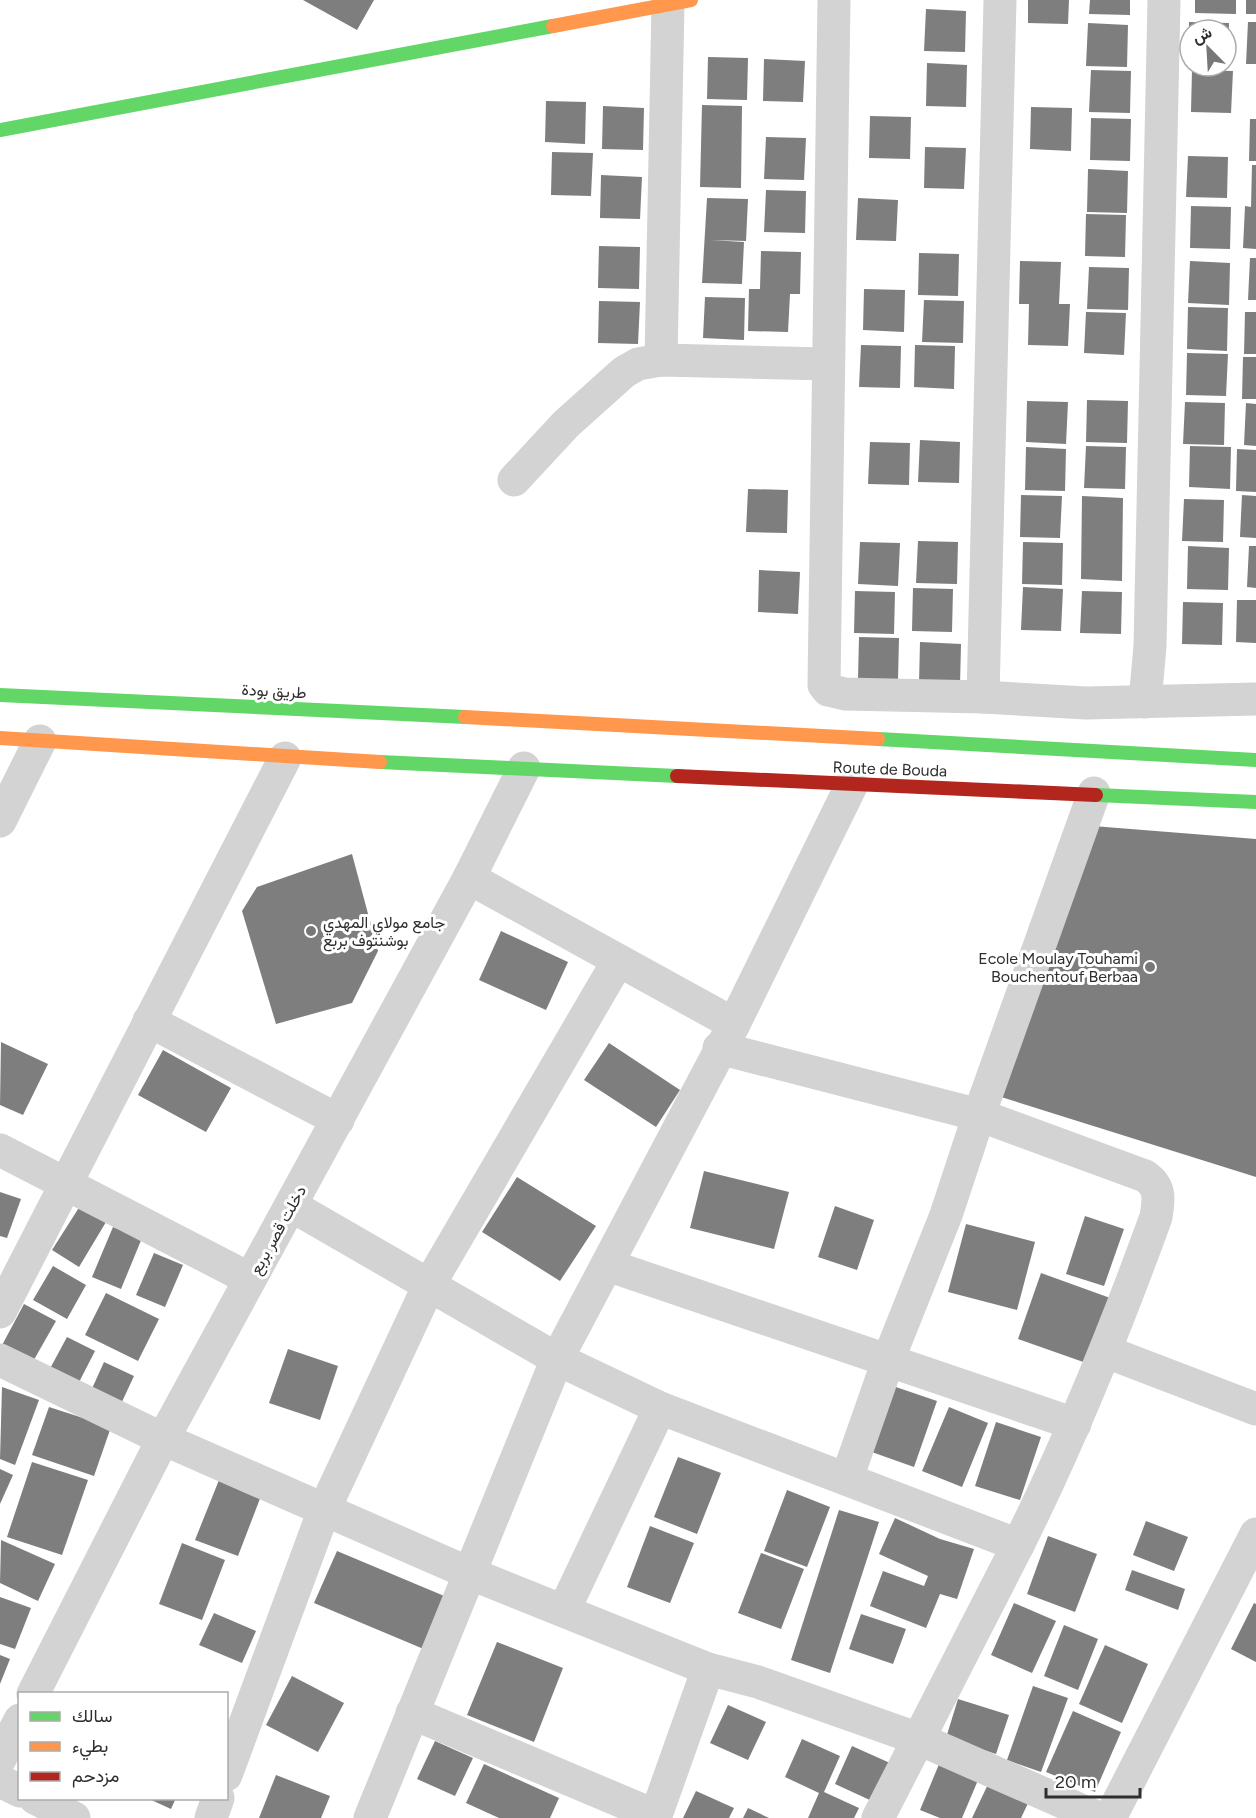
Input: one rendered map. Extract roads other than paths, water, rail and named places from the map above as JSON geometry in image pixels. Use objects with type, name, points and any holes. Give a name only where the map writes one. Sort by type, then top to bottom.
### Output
[{"type":"main road","points":[[0,130],[680,2]]},
{"type":"main road","name":"طريق بودة","points":[[0,694],[546,721]]},
{"type":"main road","name":"Route de Bouda","points":[[546,721],[1256,760]]},
{"type":"main road","points":[[0,738],[285,758],[524,768]]},
{"type":"main road","name":"Route de Bouda","points":[[524,768],[1256,802]]},
{"type":"street","points":[[834,0],[824,685],[828,690],[846,694],[983,697],[1086,704],[1256,699]]},
{"type":"street","points":[[983,697],[1000,0]]},
{"type":"street","points":[[1145,702],[1150,646],[1164,0]]},
{"type":"street","points":[[661,360],[680,2]]},
{"type":"street","points":[[514,480],[566,424],[624,372],[638,364],[661,360],[828,364]]},
{"type":"street","points":[[0,821],[40,741]]},
{"type":"street","points":[[0,1312],[285,758]]},
{"type":"street","name":"دخلت قصر بربع","points":[[34,1692],[164,1439],[469,879],[524,768]]},
{"type":"street","points":[[370,1818],[557,1359],[727,1036],[852,784]]},
{"type":"street","points":[[846,1478],[889,1358],[946,1215],[978,1115],[1094,793]]},
{"type":"street","points":[[469,879],[618,961],[727,1036],[978,1115],[1145,1176],[1152,1181],[1160,1196],[1156,1217],[1107,1352],[1075,1424],[1018,1545],[878,1818]]},
{"type":"street","points":[[228,1770],[324,1510],[429,1285],[618,961]]},
{"type":"street","points":[[149,1021],[338,1120]]},
{"type":"street","points":[[0,1150],[250,1280]]},
{"type":"street","points":[[292,1206],[557,1359],[660,1408],[1018,1545]]},
{"type":"street","points":[[607,1264],[889,1358],[1075,1424]]},
{"type":"street","points":[[1107,1352],[1256,1409]]},
{"type":"street","points":[[0,1360],[164,1439],[469,1573],[708,1669],[758,1682],[919,1739],[1099,1818]]},
{"type":"street","points":[[564,1611],[660,1408]]},
{"type":"street","points":[[1110,1818],[1256,1534]]},
{"type":"street","points":[[412,1713],[655,1817],[708,1669]]},
{"type":"street","points":[[0,1759],[18,1724]]},
{"type":"street","points":[[0,1781],[18,1790]]},
{"type":"street","points":[[39,1800],[74,1818]]},
{"type":"street","points":[[211,1818],[217,1800]]},
{"type":"place","name":"جامع مولاي المهدي بوشنتوف بربع","points":[[311,931]]},
{"type":"place","name":"Ecole Moulay Touhami Bouchentouf Berbaa","points":[[1150,967]]}]
